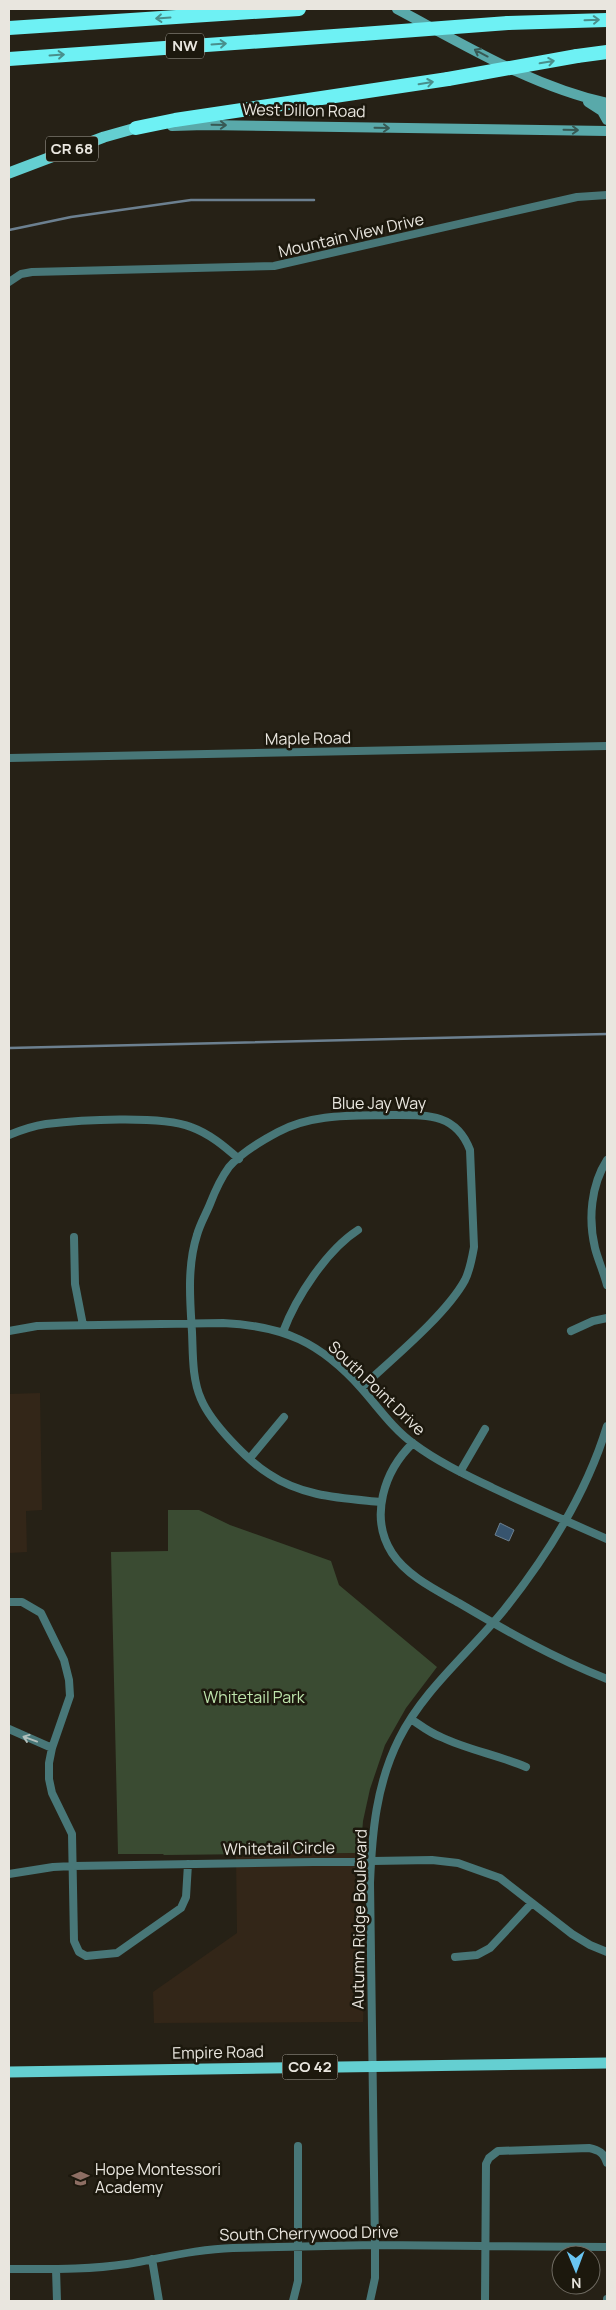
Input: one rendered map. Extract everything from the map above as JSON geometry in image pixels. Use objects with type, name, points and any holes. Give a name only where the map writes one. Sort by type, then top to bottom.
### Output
[{"type":"highway","name":"NW","points":[[9,28],[299,9]]},
{"type":"highway","name":"NW","points":[[9,59],[508,24],[607,20]]},
{"type":"highway","points":[[136,128],[175,120],[448,79],[607,52]]},
{"type":"main road","points":[[397,9],[529,78],[573,95],[597,107],[607,120]]},
{"type":"main road","points":[[573,95],[607,103]]},
{"type":"main road","name":"West Dillon Road","points":[[9,174],[74,148],[136,128],[205,125],[607,131]]},
{"type":"main road","name":"Empire Road","points":[[9,2072],[607,2063]]},
{"type":"street","name":"Mountain View Drive","points":[[9,282],[21,274],[32,272],[288,264],[577,197],[607,194]]},
{"type":"street","name":"Maple Road","points":[[9,758],[607,746]]},
{"type":"street","name":"Blue Jay Way","points":[[361,1388],[426,1327],[455,1296],[465,1279],[474,1247],[470,1150],[466,1138],[446,1120],[435,1117],[324,1117],[304,1121],[280,1131],[256,1145],[230,1167],[218,1185],[197,1235],[190,1277],[193,1363],[201,1399],[219,1428],[268,1473],[288,1485],[312,1494],[381,1502]]},
{"type":"street","points":[[9,1135],[46,1124],[140,1120],[174,1122],[190,1126],[212,1137],[239,1159]]},
{"type":"street","points":[[607,1160],[596,1181],[592,1199],[591,1225],[595,1250],[607,1285]]},
{"type":"street","points":[[283,1332],[293,1308],[306,1287],[348,1236],[358,1230]]},
{"type":"street","points":[[74,1237],[75,1284],[83,1325]]},
{"type":"street","points":[[571,1331],[593,1321],[607,1318]]},
{"type":"street","name":"South Point Drive","points":[[9,1331],[37,1326],[250,1324],[283,1332],[305,1341],[321,1352],[361,1388],[386,1418],[413,1443],[460,1472],[607,1539]]},
{"type":"street","points":[[250,1458],[284,1417]]},
{"type":"street","name":"Autumn Ridge Boulevard","points":[[370,2301],[375,2278],[371,1861],[373,1826],[382,1785],[394,1752],[411,1718],[433,1688],[493,1623],[547,1551],[587,1477],[607,1426]]},
{"type":"street","points":[[460,1472],[485,1429]]},
{"type":"street","points":[[413,1443],[395,1464],[385,1484],[381,1502],[381,1515],[386,1539],[392,1553],[401,1564],[427,1584],[547,1654],[607,1680]]},
{"type":"street","points":[[9,1602],[22,1602],[41,1613],[64,1660],[69,1680],[70,1696],[48,1763],[52,1794],[72,1834],[75,1945],[79,1952],[86,1956],[95,1957],[118,1953],[178,1911],[186,1897],[188,1864]]},
{"type":"street","points":[[411,1718],[439,1737],[456,1744],[500,1756],[526,1767]]},
{"type":"street","points":[[9,1730],[52,1748]]},
{"type":"street","name":"Whitetail Circle","points":[[9,1874],[53,1867],[74,1866],[432,1860],[458,1863],[500,1878],[572,1934],[590,1945],[607,1952]]},
{"type":"street","points":[[455,1957],[478,1955],[490,1948],[531,1904]]},
{"type":"street","points":[[293,2301],[298,2280],[298,2146]]},
{"type":"street","points":[[485,2301],[487,2247],[486,2164],[493,2153],[498,2151],[589,2148],[597,2150],[604,2155],[607,2163]]},
{"type":"street","name":"South Cherrywood Drive","points":[[9,2269],[56,2269],[126,2264],[210,2249],[375,2245],[607,2247]]},
{"type":"street","points":[[152,2259],[159,2301]]},
{"type":"street","points":[[56,2269],[57,2301]]},
{"type":"shaded area","points":[[40,1393],[42,1510],[26,1511],[27,1552],[9,1553],[9,1394]]},
{"type":"shaded area","points":[[355,1853],[364,1999],[363,2022],[154,2023],[153,1992],[237,1933],[236,1855]]},
{"type":"green space","name":"Whitetail Park","points":[[168,1510],[199,1510],[230,1525],[331,1561],[339,1585],[437,1667],[406,1708],[385,1745],[370,1789],[363,1821],[361,1846],[355,1853],[118,1854],[111,1552],[168,1551]]},
{"type":"water","points":[[500,1523],[514,1530],[509,1541],[495,1535]]},
{"type":"waterway","points":[[9,230],[71,217],[191,200],[314,200]]},
{"type":"waterway","points":[[9,1048],[607,1034]]},
{"type":"place","name":"Hope Montessori Academy","points":[[81,2178]]}]
